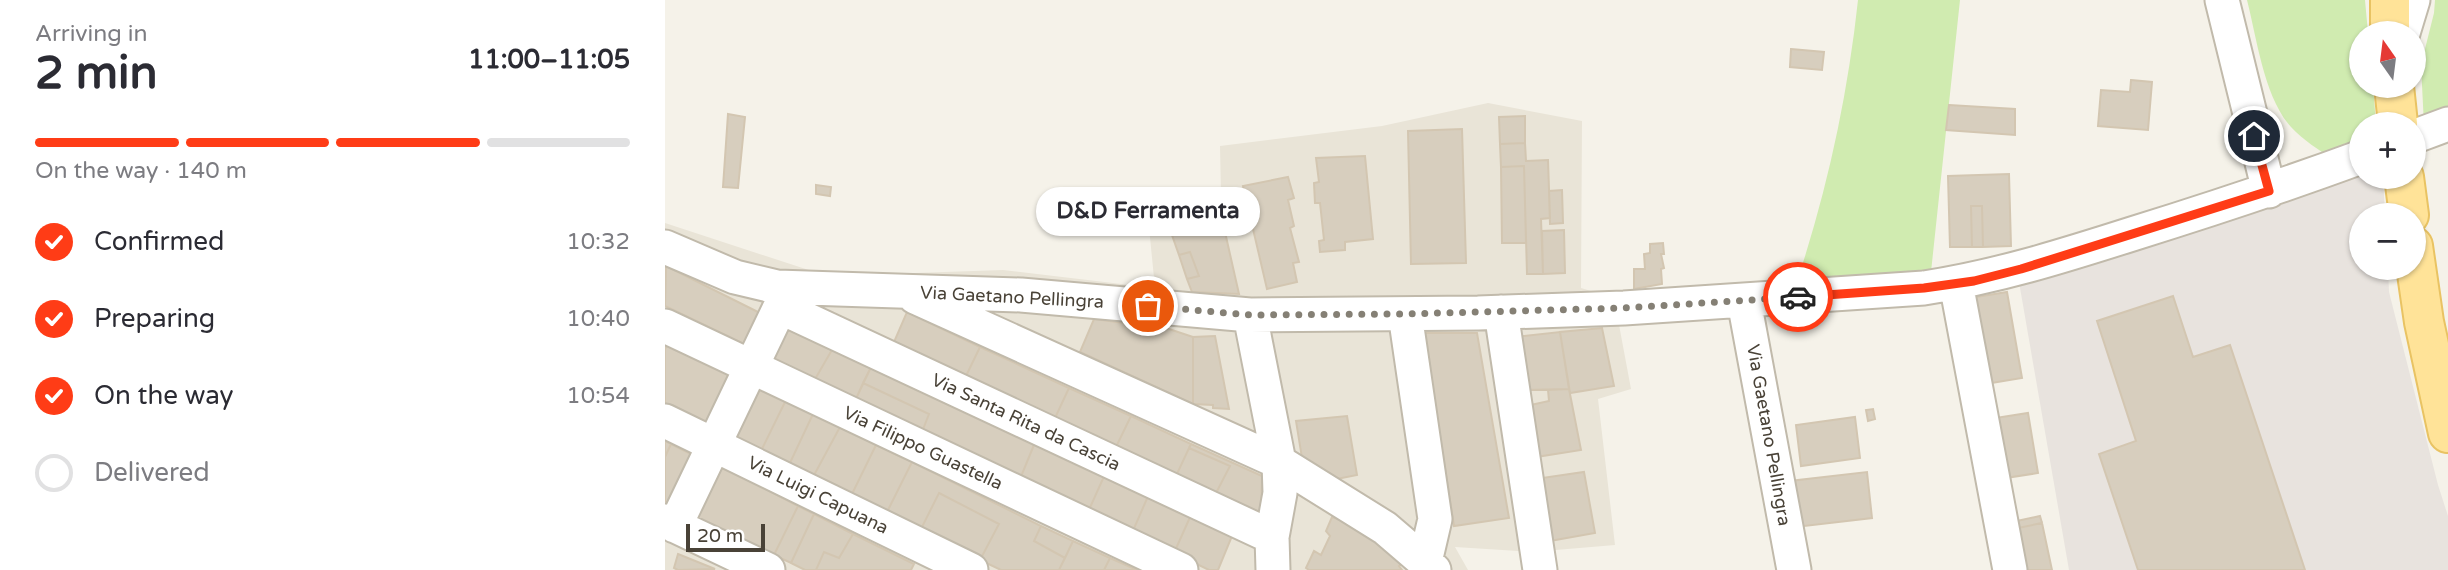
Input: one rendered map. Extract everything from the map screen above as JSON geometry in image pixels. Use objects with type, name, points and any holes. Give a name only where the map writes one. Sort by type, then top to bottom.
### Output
[{"type":"main road","points":[[2418,280],[2424,322],[2448,433]]},
{"type":"street","points":[[2222,0],[2269,191]]},
{"type":"street","name":"Via Gaetano Pellingra","points":[[665,247],[779,297],[900,290],[1021,295],[1250,315],[1624,308],[1956,284],[2021,269],[2269,191],[2349,161]]},
{"type":"street","points":[[1956,284],[2010,570]]},
{"type":"street","points":[[900,290],[1279,462],[1385,528],[1430,566]]},
{"type":"street","points":[[768,570],[670,523],[714,445],[751,366],[779,297]]},
{"type":"street","name":"Via Santa Rita da Cascia","points":[[779,297],[1272,537]]},
{"type":"street","name":"Via Gaetano Pellingra","points":[[1744,300],[1794,570]]},
{"type":"street","points":[[1490,312],[1539,570]]},
{"type":"street","points":[[1405,314],[1435,519],[1430,566]]},
{"type":"street","points":[[1250,315],[1279,462],[1280,493],[1272,537],[1273,570]]},
{"type":"street","name":"Via Filippo Guastella","points":[[665,326],[1181,570]]},
{"type":"street","name":"Via Luigi Capuana","points":[[665,421],[971,570]]},
{"type":"shaded area","points":[[1488,103],[1582,121],[1581,288],[1614,298],[1631,389],[1598,399],[1615,545],[1532,552],[1455,547],[1468,570],[665,570],[665,223],[827,276],[1003,270],[1155,288],[1147,207],[1221,195],[1220,146],[1382,126]]},
{"type":"shaded area","points":[[2349,179],[2349,189],[2384,189],[2384,203],[2349,203],[2349,280],[2388,280],[2389,292],[2448,516],[2448,570],[2069,570],[2019,282]]},
{"type":"green space","points":[[1858,0],[1960,0],[1931,272],[1805,281],[1799,275],[1836,139]]},
{"type":"green space","points":[[2247,0],[2365,0],[2367,21],[2349,21],[2349,98],[2374,98],[2375,112],[2349,112],[2349,153],[2334,160],[2291,127],[2274,100],[2258,49]]},
{"type":"green space","points":[[2435,0],[2448,0],[2448,116],[2426,124],[2423,98],[2426,98],[2426,45]]},
{"type":"building","points":[[1791,49],[1824,52],[1822,70],[1790,67]]},
{"type":"building","points":[[2131,80],[2152,82],[2148,130],[2098,126],[2101,90],[2130,92]]},
{"type":"building","points":[[1949,105],[2015,109],[2015,135],[1946,130]]},
{"type":"building","points":[[728,114],[745,117],[738,188],[723,187]]},
{"type":"building","points":[[1525,116],[1525,143],[1500,144],[1499,117]]},
{"type":"building","points":[[1462,129],[1466,263],[1411,264],[1408,131]]},
{"type":"building","points":[[1525,143],[1526,161],[1548,160],[1550,218],[1541,219],[1543,274],[1527,274],[1524,166],[1501,167],[1500,144]]},
{"type":"building","points":[[1365,156],[1373,239],[1345,242],[1345,250],[1320,252],[1319,241],[1324,240],[1320,203],[1315,203],[1314,183],[1319,182],[1316,158]]},
{"type":"building","points":[[1524,166],[1526,243],[1502,243],[1501,167]]},
{"type":"building","points":[[2009,174],[2011,246],[1983,247],[1982,206],[1971,206],[1972,247],[1950,247],[1948,176]]},
{"type":"building","points":[[1288,177],[1294,198],[1288,200],[1294,226],[1290,228],[1299,262],[1293,263],[1297,282],[1267,289],[1243,186]]},
{"type":"building","points":[[816,185],[831,187],[830,196],[816,194]]},
{"type":"building","points":[[1562,190],[1563,223],[1550,224],[1549,191]]},
{"type":"building","points":[[1971,206],[1982,206],[1983,247],[1972,247]]},
{"type":"building","points":[[1220,210],[1239,294],[1192,292],[1187,279],[1199,276],[1190,252],[1179,255],[1166,218]]},
{"type":"building","points":[[1564,230],[1565,273],[1543,274],[1542,231]]},
{"type":"building","points":[[1663,243],[1662,284],[1634,289],[1634,269],[1645,269],[1644,254],[1650,253],[1650,244]]},
{"type":"building","points":[[1190,252],[1199,276],[1187,279],[1179,255]]},
{"type":"building","points":[[666,266],[762,314],[746,345],[665,306]]},
{"type":"building","points":[[2007,292],[2022,378],[1985,384],[1970,298]]},
{"type":"building","points":[[2173,296],[2193,357],[2230,345],[2305,570],[2138,570],[2099,454],[2136,441],[2097,321]]},
{"type":"building","points":[[907,312],[980,347],[966,376],[894,342]]},
{"type":"building","points":[[1094,319],[1169,329],[1193,337],[1193,404],[1080,352]]},
{"type":"building","points":[[789,324],[833,348],[814,381],[771,361]]},
{"type":"building","points":[[1602,328],[1614,386],[1570,393],[1560,332]]},
{"type":"building","points":[[1560,332],[1569,389],[1522,390],[1515,337]]},
{"type":"building","points":[[1424,333],[1477,333],[1509,518],[1454,526]]},
{"type":"building","points":[[1215,336],[1229,409],[1193,404],[1193,337]]},
{"type":"building","points":[[668,343],[732,374],[707,425],[665,403],[665,349]]},
{"type":"building","points":[[980,347],[1069,388],[1055,418],[966,376]]},
{"type":"building","points":[[833,348],[873,363],[855,401],[814,381]]},
{"type":"building","points":[[873,363],[1036,440],[1020,479],[922,432],[929,414],[863,383]]},
{"type":"building","points":[[863,383],[929,414],[922,432],[855,401]]},
{"type":"building","points":[[760,388],[786,400],[761,451],[735,438]]},
{"type":"building","points":[[1069,388],[1131,416],[1116,447],[1055,418]]},
{"type":"building","points":[[1569,389],[1581,450],[1536,457],[1526,406],[1549,401],[1548,390]]},
{"type":"building","points":[[786,400],[813,414],[789,465],[761,451]]},
{"type":"building","points":[[1873,409],[1875,419],[1868,421],[1866,410]]},
{"type":"building","points":[[2028,413],[2038,473],[1999,479],[1989,419]]},
{"type":"building","points":[[813,414],[840,427],[813,477],[789,465]]},
{"type":"building","points":[[1131,416],[1191,444],[1176,476],[1116,447]]},
{"type":"building","points":[[1347,416],[1357,475],[1337,479],[1302,458],[1296,421]]},
{"type":"building","points":[[1855,417],[1860,458],[1801,466],[1796,425]]},
{"type":"building","points":[[840,427],[876,445],[851,496],[813,477]]},
{"type":"building","points":[[1036,440],[1106,472],[1088,512],[1020,479]]},
{"type":"building","points":[[665,441],[671,444],[665,457]]},
{"type":"building","points":[[671,444],[693,455],[670,504],[665,501],[665,457]]},
{"type":"building","points":[[1191,444],[1262,476],[1261,517],[1215,495],[1230,466],[1189,448]]},
{"type":"building","points":[[876,445],[912,462],[886,514],[851,496]]},
{"type":"building","points":[[1189,448],[1230,466],[1215,495],[1176,476]]},
{"type":"building","points":[[912,462],[1041,526],[1034,541],[1065,558],[1059,570],[1001,570],[980,560],[999,524],[939,493],[920,531],[886,514]]},
{"type":"building","points":[[720,465],[798,506],[774,555],[693,518]]},
{"type":"building","points":[[1106,472],[1149,494],[1132,533],[1088,512]]},
{"type":"building","points":[[1584,472],[1595,533],[1544,542],[1535,479]]},
{"type":"building","points":[[1867,472],[1872,518],[1796,527],[1790,481]]},
{"type":"building","points":[[939,493],[999,524],[980,560],[920,531]]},
{"type":"building","points":[[1149,494],[1191,515],[1174,553],[1132,533]]},
{"type":"building","points":[[798,506],[814,514],[791,563],[774,555]]},
{"type":"building","points":[[814,514],[853,534],[839,558],[824,552],[816,570],[805,570],[791,563]]},
{"type":"building","points":[[1191,515],[1232,536],[1218,570],[1209,570],[1174,553]]},
{"type":"building","points":[[2040,516],[2042,523],[2013,529],[2012,522]]},
{"type":"building","points":[[1332,517],[1365,529],[1403,562],[1399,566],[1402,570],[1306,568],[1314,551],[1321,555],[1330,536],[1326,531]]},
{"type":"building","points":[[2042,523],[2052,570],[2022,570],[2013,529]]},
{"type":"building","points":[[1041,526],[1073,541],[1065,558],[1034,541]]},
{"type":"building","points":[[853,534],[914,564],[911,570],[816,570],[824,552],[839,558]]},
{"type":"building","points":[[1073,541],[1110,558],[1104,570],[1059,570]]},
{"type":"building","points":[[678,554],[715,569],[678,570],[674,568]]},
{"type":"building","points":[[1110,558],[1137,570],[1104,570]]},
{"type":"way so far","points":[[1148,306],[1250,315],[1486,313],[1798,297]]},
{"type":"place","name":"D&D Ferramenta","points":[[1148,306]]},
{"type":"route","points":[[1798,297],[1924,288],[1974,281],[2021,269],[2269,191],[2254,136]]}]
